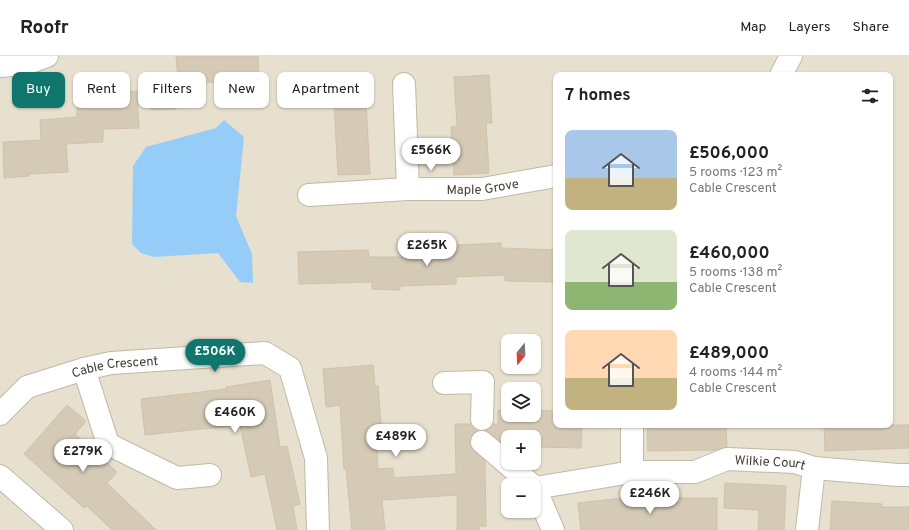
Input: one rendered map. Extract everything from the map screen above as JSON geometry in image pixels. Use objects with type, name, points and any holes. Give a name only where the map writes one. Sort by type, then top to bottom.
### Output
[{"type":"street","points":[[0,66],[25,64],[48,56]]},
{"type":"street","points":[[783,72],[791,56]]},
{"type":"street","points":[[404,84],[408,189]]},
{"type":"street","name":"Maple Grove","points":[[309,195],[408,189],[482,189],[553,177]]},
{"type":"street","name":"Cable Crescent","points":[[0,414],[27,387],[84,368],[111,363],[265,353],[290,368],[316,458],[318,530]]},
{"type":"street","points":[[84,368],[108,444],[177,478],[210,475]]},
{"type":"street","points":[[444,383],[483,382],[482,419]]},
{"type":"street","points":[[632,428],[632,472]]},
{"type":"street","points":[[482,442],[524,478]]},
{"type":"street","name":"Wilkie Court","points":[[541,486],[632,472],[696,472],[726,459],[794,462],[814,468],[909,475]]},
{"type":"street","points":[[807,530],[814,468]]},
{"type":"street","points":[[0,476],[62,530]]},
{"type":"street","points":[[541,503],[553,530]]},
{"type":"shaded area","points":[[0,56],[909,56],[909,530],[0,530]]},
{"type":"water","points":[[224,120],[244,137],[236,216],[252,254],[253,283],[240,282],[218,253],[154,257],[141,253],[132,244],[133,166],[146,147],[216,128]]},
{"type":"building","points":[[176,56],[258,56],[259,72],[214,72],[214,82],[206,83],[206,72],[177,72]]},
{"type":"building","points":[[489,75],[492,123],[486,123],[489,173],[454,175],[451,127],[457,126],[454,77]]},
{"type":"building","points":[[137,91],[139,128],[103,129],[103,142],[66,144],[68,172],[29,174],[29,176],[4,178],[3,142],[41,140],[40,120],[77,117],[77,108],[130,108],[130,92]]},
{"type":"building","points":[[151,108],[176,108],[176,109],[151,110]]},
{"type":"building","points":[[334,108],[366,108],[370,174],[338,175]]},
{"type":"building","points":[[501,243],[501,248],[553,250],[553,282],[505,281],[505,275],[456,277],[456,284],[400,286],[400,290],[372,289],[372,282],[299,284],[298,252],[368,250],[369,257],[411,257],[411,254],[457,252],[457,245]]},
{"type":"building","points":[[373,365],[375,386],[378,386],[381,426],[375,426],[378,469],[393,468],[394,478],[456,474],[455,424],[471,424],[478,430],[470,439],[470,446],[485,461],[486,526],[479,526],[479,530],[457,530],[457,495],[382,500],[385,530],[352,530],[346,469],[344,469],[340,405],[326,407],[323,369]]},
{"type":"building","points":[[270,380],[280,447],[287,446],[300,504],[293,506],[297,530],[277,530],[265,474],[251,477],[240,425],[145,435],[141,399],[226,389],[226,387]]},
{"type":"building","points":[[67,405],[86,421],[75,434],[117,472],[107,483],[156,530],[112,530],[87,506],[84,508],[24,454]]},
{"type":"building","points":[[498,410],[501,410],[501,422],[541,422],[541,410],[553,411],[553,428],[582,428],[581,448],[541,447],[541,430],[501,430],[501,442],[486,430],[493,424],[498,424]]},
{"type":"building","points":[[893,425],[909,425],[909,448],[825,451],[824,428],[893,428]]},
{"type":"building","points":[[647,428],[726,428],[727,447],[717,450],[648,451]]},
{"type":"building","points":[[725,483],[786,486],[784,530],[758,530],[759,510],[724,508]]},
{"type":"building","points":[[623,498],[623,504],[680,502],[680,498],[717,498],[717,530],[581,530],[578,503]]},
{"type":"building","points":[[832,501],[882,504],[882,507],[909,507],[909,530],[830,530]]}]
